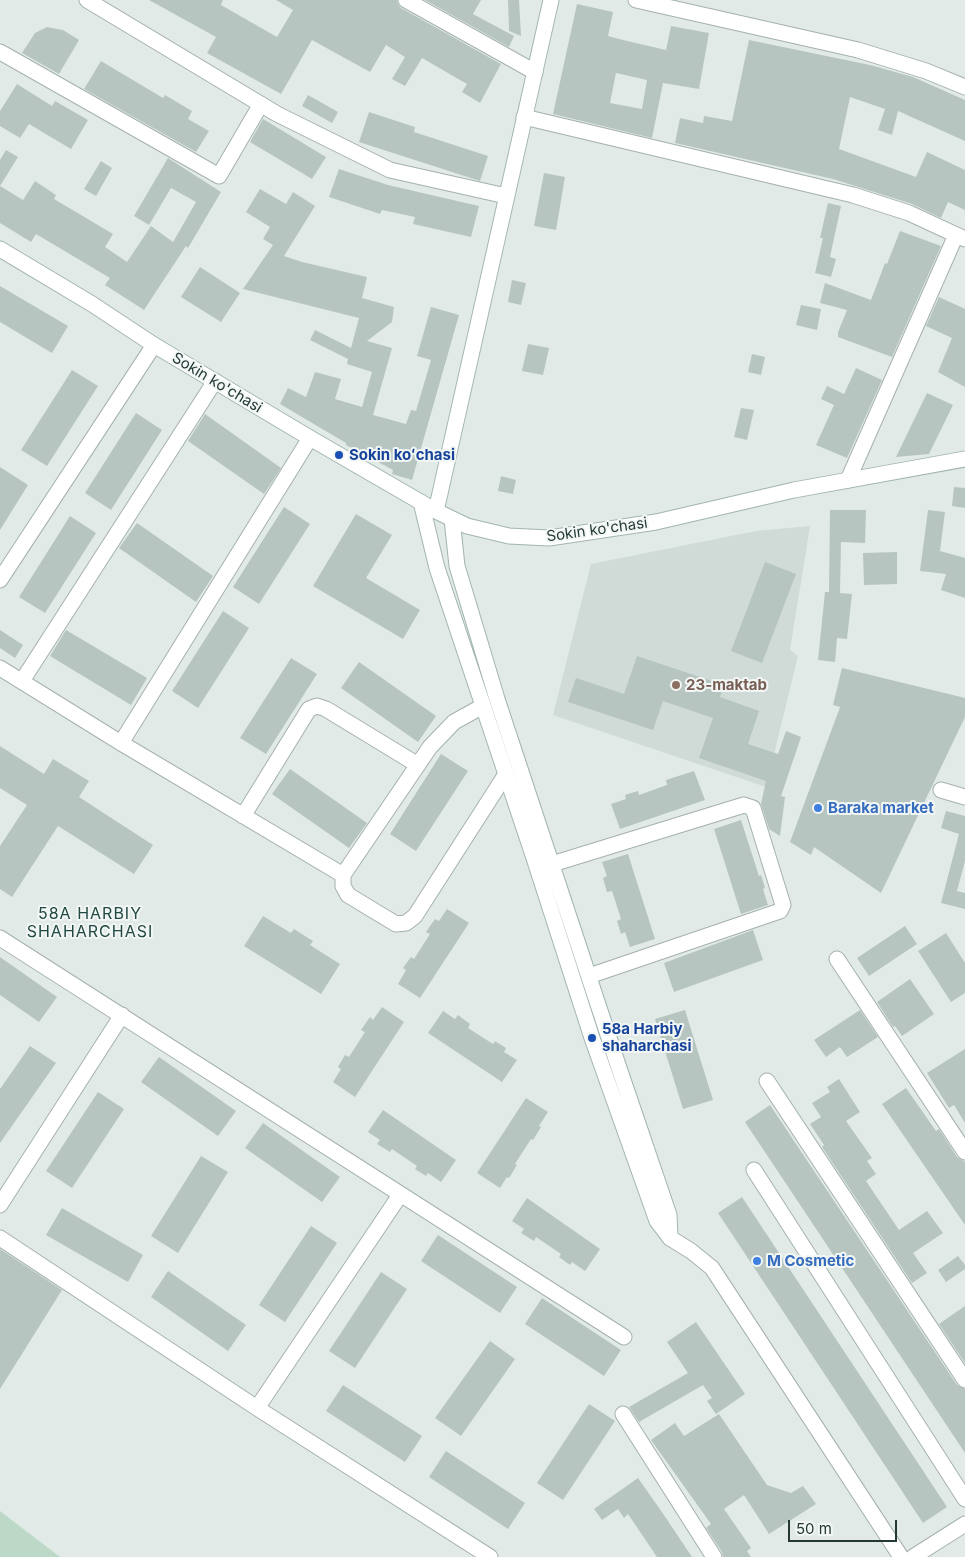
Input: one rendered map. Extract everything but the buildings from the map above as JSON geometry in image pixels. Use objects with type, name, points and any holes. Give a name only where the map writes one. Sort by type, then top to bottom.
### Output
[{"type":"street","points":[[87,0],[277,114],[390,170],[506,196]]},
{"type":"street","points":[[406,0],[534,72]]},
{"type":"street","points":[[436,511],[551,0]]},
{"type":"street","points":[[636,0],[858,50],[926,71],[965,87]]},
{"type":"street","points":[[0,52],[220,176],[261,104]]},
{"type":"street","points":[[524,117],[853,195],[909,213],[960,237],[848,480]]},
{"type":"street","name":"Sokin ko'chasi","points":[[0,248],[92,304],[154,345],[436,511],[468,526],[509,536],[549,538],[656,522],[794,490],[965,459]]},
{"type":"street","points":[[0,580],[154,345]]},
{"type":"street","points":[[22,681],[216,381]]},
{"type":"street","points":[[121,743],[310,438]]},
{"type":"street","points":[[421,502],[437,568],[606,1080],[657,1221],[670,1238],[692,1250],[712,1268],[901,1557]]},
{"type":"street","points":[[452,519],[457,566],[497,699],[669,1215],[670,1238]]},
{"type":"street","points":[[0,668],[121,743],[343,875]]},
{"type":"street","points":[[243,816],[309,709],[317,706],[326,709],[418,765]]},
{"type":"street","points":[[483,706],[454,722],[430,747],[343,875],[343,886],[348,895],[396,924],[406,923],[415,916],[506,774]]},
{"type":"street","points":[[941,790],[965,797]]},
{"type":"street","points":[[552,864],[744,805],[753,808],[783,905],[780,912],[589,976]]},
{"type":"street","points":[[0,938],[624,1337]]},
{"type":"street","points":[[837,959],[965,1152]]},
{"type":"street","points":[[0,1205],[122,1015]]},
{"type":"street","points":[[767,1082],[965,1380]]},
{"type":"street","points":[[754,1170],[965,1499]]},
{"type":"street","points":[[257,1408],[400,1195]]},
{"type":"street","points":[[0,1238],[257,1408],[490,1557]]},
{"type":"street","points":[[623,1414],[714,1557]]},
{"type":"street","points":[[913,1557],[965,1524]]},
{"type":"shaded area","name":"23-maktab","points":[[810,526],[790,650],[798,656],[766,787],[553,715],[591,564],[756,531]]},
{"type":"green space","points":[[0,1511],[60,1557],[0,1557]]},
{"type":"place","name":"Sokin koʻchasi","points":[[339,455]]},
{"type":"place","name":"23-maktab","points":[[676,685]]},
{"type":"place","name":"Baraka market","points":[[818,808]]},
{"type":"place","name":"58a Harbiy shaharchasi","points":[[592,1038]]},
{"type":"place","name":"M Cosmetic","points":[[757,1261]]},
{"type":"district","name":"58A HARBIY SHAHARCHASI","points":[[90,923]]}]
